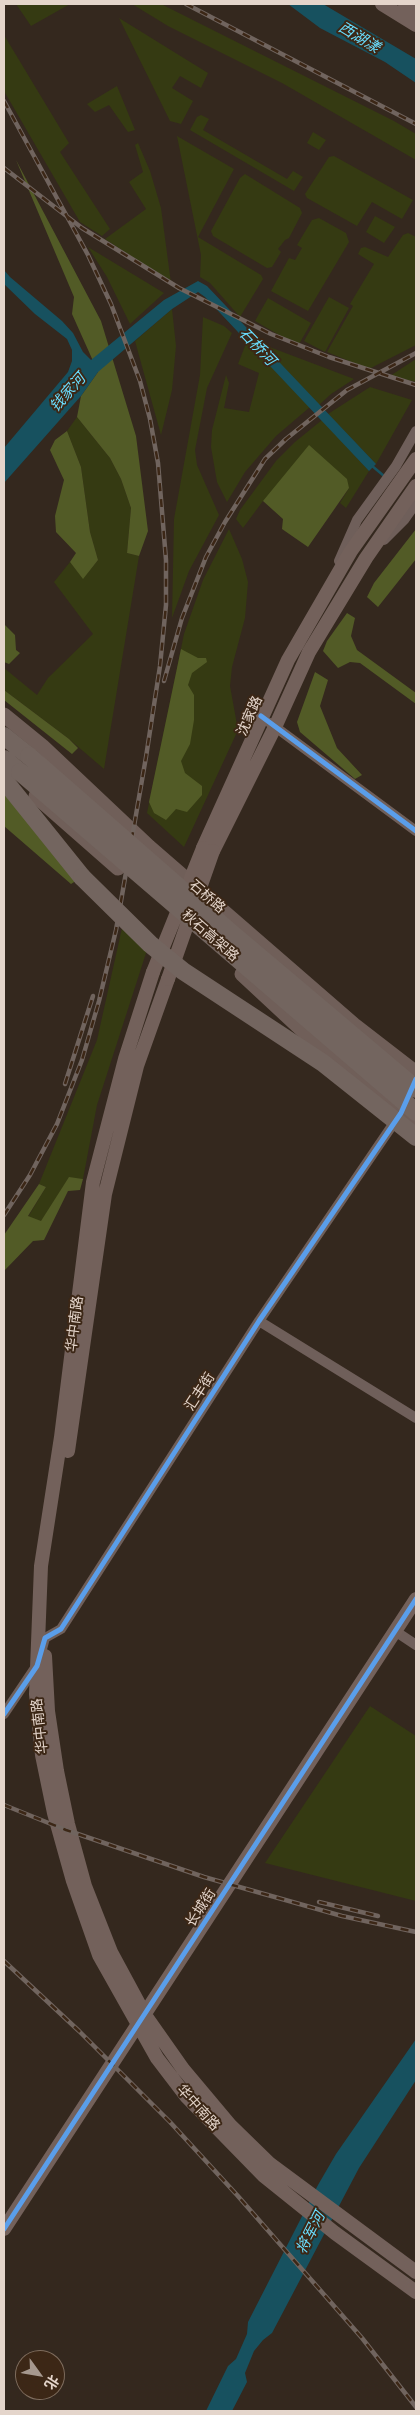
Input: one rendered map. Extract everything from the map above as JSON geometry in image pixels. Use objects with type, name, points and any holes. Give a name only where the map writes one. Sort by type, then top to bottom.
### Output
[{"type":"highway","name":"秋石高架路","points":[[4,736],[244,944],[416,1089]]},
{"type":"highway","name":"秋石高架路","points":[[4,759],[409,1113]]},
{"type":"highway","points":[[4,780],[82,877],[150,944],[182,971],[322,1063],[416,1137]]},
{"type":"main road","points":[[382,4],[411,12]]},
{"type":"main road","name":"沈家路","points":[[154,972],[208,849],[262,716],[288,660],[323,596],[392,482],[416,459]]},
{"type":"main road","name":"沈家路","points":[[208,849],[275,727],[309,652],[366,558],[413,498]]},
{"type":"main road","name":"石桥路","points":[[4,715],[42,746],[149,847],[317,993],[354,1025],[416,1073]]},
{"type":"main road","points":[[4,770],[257,987],[328,1054],[409,1113],[416,1125]]},
{"type":"main road","name":"华中南路","points":[[208,849],[168,979],[137,1066],[105,1194],[76,1403],[49,1569],[45,1638],[48,1711],[56,1771],[68,1824],[88,1894],[157,2058],[186,2096],[264,2176],[302,2198],[340,2216],[416,2272]]},
{"type":"main road","name":"华中南路","points":[[141,2020],[99,1955],[73,1881],[54,1813],[42,1755],[36,1694],[41,1566],[94,1182],[125,1059],[154,972]]},
{"type":"main road","name":"长城街","points":[[4,2228],[416,1599]]},
{"type":"main road","name":"华中南路","points":[[302,2198],[335,2233],[416,2292]]},
{"type":"street","points":[[392,482],[416,430]]},
{"type":"street","points":[[262,716],[416,831]]},
{"type":"street","name":"汇丰街","points":[[45,1638],[61,1628],[259,1321],[409,1113],[416,1079]]},
{"type":"street","points":[[259,1321],[416,1418]]},
{"type":"street","points":[[395,1631],[416,1645]]},
{"type":"street","points":[[4,1714],[37,1666],[45,1638]]},
{"type":"green space","points":[[16,4],[70,4],[31,26]]},
{"type":"green space","points":[[132,4],[161,4],[394,121],[416,134],[416,160],[282,83],[168,26]]},
{"type":"green space","points":[[119,18],[208,73],[201,88],[180,76],[172,88],[193,101],[181,124],[170,121]]},
{"type":"green space","points":[[4,35],[69,143],[60,152],[110,229],[102,236],[80,222],[4,91]]},
{"type":"green space","points":[[117,86],[135,130],[128,132],[109,105],[95,112],[87,104]]},
{"type":"green space","points":[[201,115],[209,119],[203,130],[287,179],[293,171],[303,177],[294,191],[190,130],[197,117]]},
{"type":"green space","points":[[313,132],[326,140],[319,150],[307,143]]},
{"type":"green space","points":[[177,136],[234,169],[198,237],[261,275],[263,279],[240,317],[210,283],[200,277],[201,255]]},
{"type":"green space","points":[[138,143],[150,171],[161,208],[171,283],[105,239],[146,209],[129,182],[143,172],[135,145]]},
{"type":"green space","points":[[334,156],[413,200],[402,219],[372,202],[357,226],[307,198],[305,194],[329,157]]},
{"type":"green space","points":[[16,160],[101,321],[136,436],[148,531],[139,556],[127,553],[131,508],[121,479],[110,458],[77,417],[81,396],[98,372],[72,314],[74,297]]},
{"type":"green space","points":[[245,174],[300,208],[302,213],[289,238],[278,249],[281,252],[272,267],[267,268],[213,236],[211,231],[240,178]]},
{"type":"green space","points":[[375,216],[395,227],[384,243],[366,232]]},
{"type":"green space","points":[[319,218],[346,233],[349,242],[308,311],[271,291],[289,258],[295,260],[302,248],[297,245],[312,220]]},
{"type":"green space","points":[[408,233],[416,237],[416,345],[369,369],[327,352],[353,306],[350,304],[374,264],[358,254],[361,248],[365,247],[388,257],[403,235]]},
{"type":"green space","points":[[88,247],[164,293],[130,324],[107,277]]},
{"type":"green space","points":[[329,297],[349,308],[325,352],[304,341]]},
{"type":"green space","points":[[268,298],[311,323],[298,346],[255,321]]},
{"type":"green space","points":[[172,309],[176,346],[172,390],[161,435],[135,341]]},
{"type":"green space","points":[[203,317],[224,326],[232,333],[207,388],[195,450],[197,465],[219,515],[189,571],[172,618],[174,519],[200,375]]},
{"type":"green space","points":[[247,341],[310,407],[276,436],[245,472],[227,502],[217,482],[211,447],[212,430],[226,375],[229,383],[224,408],[249,412],[259,373],[238,364]]},
{"type":"green space","points":[[259,343],[354,379],[331,394],[319,405]]},
{"type":"green space","points":[[416,359],[416,382],[390,376]]},
{"type":"green space","points":[[370,387],[412,400],[376,464],[328,414]]},
{"type":"green space","points":[[77,417],[110,458],[121,479],[131,508],[127,553],[139,556],[104,769],[69,739],[4,690],[4,668],[37,695],[48,678],[93,634],[54,582],[70,562],[83,578],[98,560],[90,532],[81,467],[67,431]]},
{"type":"green space","points":[[322,420],[369,471],[346,508],[340,503],[349,488],[263,501],[243,528],[236,519],[240,510],[276,461],[295,442]]},
{"type":"green space","points":[[67,431],[81,467],[90,532],[98,560],[83,579],[70,562],[76,553],[56,532],[55,516],[64,480],[50,450],[55,440]]},
{"type":"green space","points":[[309,445],[347,479],[349,488],[308,547],[282,529],[283,519],[263,501]]},
{"type":"green space","points":[[229,529],[242,559],[248,582],[245,618],[232,667],[230,686],[238,730],[184,847],[147,813],[184,634],[203,580]]},
{"type":"green space","points":[[416,529],[416,559],[378,607],[367,597],[374,583]]},
{"type":"green space","points":[[347,613],[355,618],[351,636],[357,650],[416,693],[416,704],[360,663],[350,662],[338,668],[323,651],[327,641]]},
{"type":"green space","points":[[4,624],[15,635],[16,650],[20,653],[9,664],[4,662]]},
{"type":"green space","points":[[181,649],[198,658],[206,658],[207,662],[192,673],[188,685],[194,695],[194,720],[190,744],[181,761],[185,773],[202,786],[202,795],[187,812],[176,809],[166,820],[154,813],[149,802]]},
{"type":"green space","points":[[315,672],[328,680],[320,706],[337,748],[362,775],[355,779],[300,732],[297,722]]},
{"type":"green space","points":[[4,690],[69,739],[78,748],[72,754],[4,700]]},
{"type":"green space","points":[[4,790],[82,877],[71,884],[4,826]]},
{"type":"green space","points":[[122,928],[147,950],[97,1105],[83,1179],[69,1178],[41,1222],[28,1217],[46,1187],[39,1184],[97,1040]]},
{"type":"green space","points":[[69,1177],[83,1179],[80,1190],[68,1191],[44,1240],[33,1241],[4,1271],[4,1235],[39,1184],[46,1187],[28,1216],[41,1221]]},
{"type":"green space","points":[[370,1706],[416,1736],[416,1901],[265,1863]]},
{"type":"water","name":"西湖漾","points":[[288,4],[323,4],[416,59],[416,83],[385,62],[320,28]]},
{"type":"water","name":"钱家河","points":[[4,270],[62,321],[73,333],[83,352],[91,360],[164,300],[198,281],[207,286],[376,464],[369,471],[205,297],[198,292],[172,309],[98,372],[81,396],[4,483],[4,448],[68,372],[72,361],[72,350],[67,339],[35,314],[4,284]]},
{"type":"water","name":"将军河","points":[[416,2039],[416,2080],[359,2168],[272,2333],[254,2351],[245,2373],[247,2382],[232,2411],[206,2411],[228,2366],[236,2359],[247,2334],[248,2322],[318,2185],[336,2154]]},
{"type":"waterway","name":"石桥河","points":[[371,465],[384,476]]},
{"type":"railway","points":[[186,4],[416,124]]},
{"type":"railway","points":[[4,101],[88,255],[111,304],[140,381],[150,419],[158,463],[166,560],[166,605],[160,666],[116,930],[99,1001],[82,1060],[57,1124],[30,1175],[4,1215]]},
{"type":"railway","points":[[4,168],[82,228],[179,288],[271,334],[329,357],[416,385]]},
{"type":"railway","points":[[164,681],[182,618],[206,557],[225,522],[265,459],[286,439],[347,390],[416,353]]},
{"type":"railway","points":[[65,1084],[93,996]]},
{"type":"railway","points":[[4,1805],[66,1830],[204,1877],[342,1916],[416,1932]]},
{"type":"railway","points":[[319,1902],[378,1916]]},
{"type":"railway","points":[[4,1961],[79,2031],[170,2122],[237,2195],[362,2338],[416,2407]]},
{"type":"cycle path","points":[[261,716],[416,831]]},
{"type":"cycle path","points":[[4,1714],[37,1666],[45,1638],[61,1629],[259,1321],[401,1113],[416,1079]]},
{"type":"cycle path","points":[[4,2229],[416,1599]]}]
